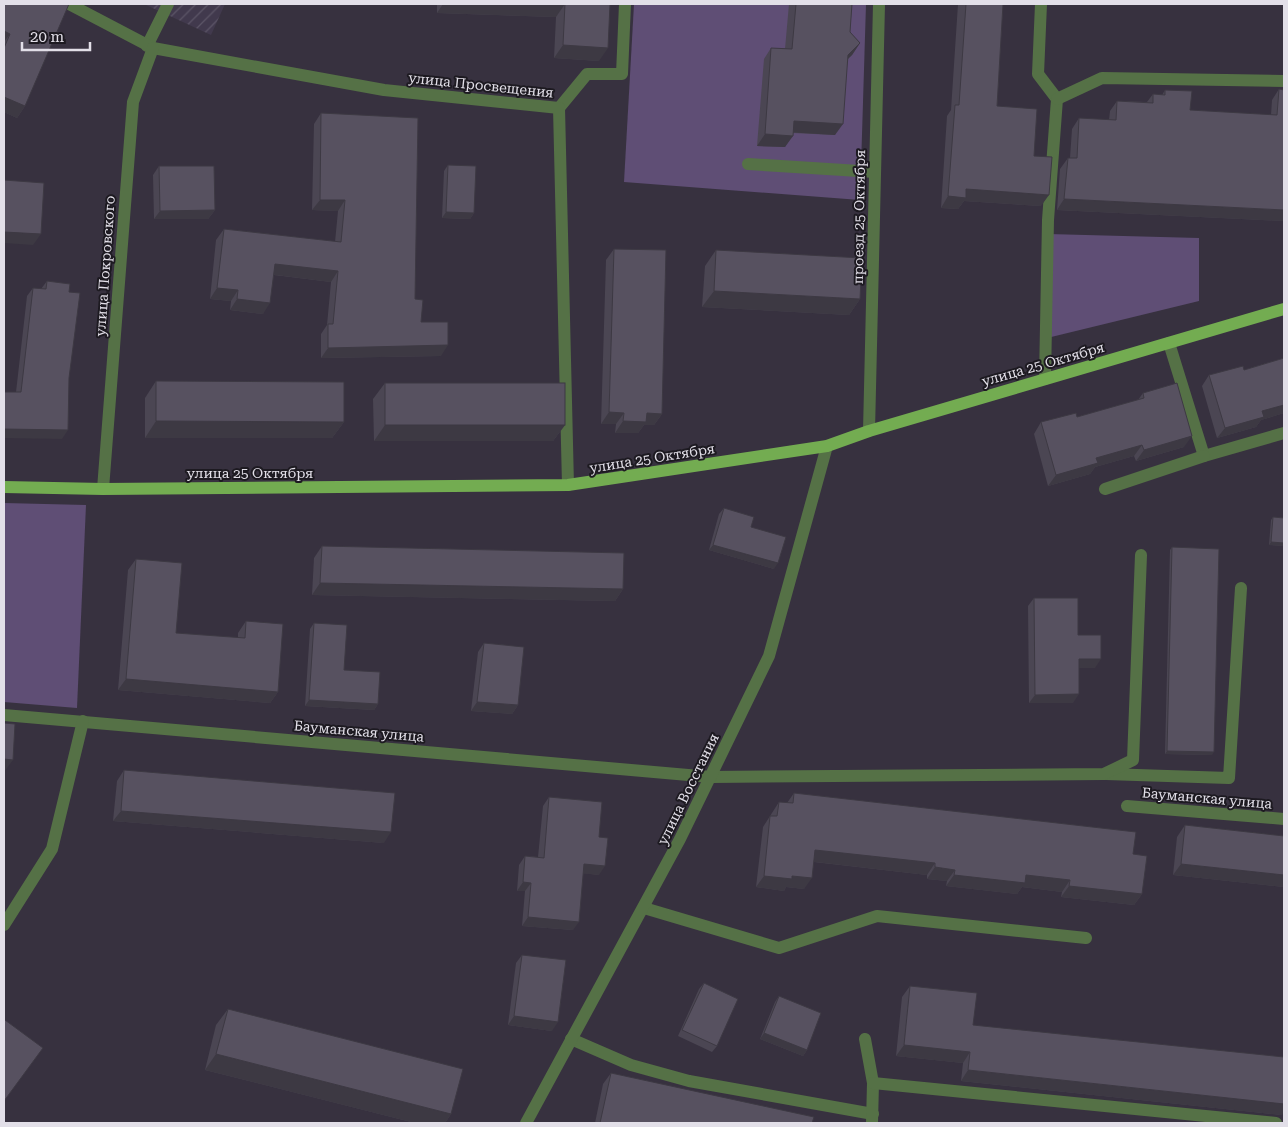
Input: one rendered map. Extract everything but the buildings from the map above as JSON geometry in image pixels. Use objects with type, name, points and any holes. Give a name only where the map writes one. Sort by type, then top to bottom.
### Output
[{"type":"main road","name":"улица 25 Октября","points":[[4,487],[103,489],[568,486],[827,446],[869,431],[1284,310]]},
{"type":"street","name":"улица Просвещения","points":[[69,4],[86,8],[150,47],[384,90],[559,108],[568,486]]},
{"type":"street","name":"улица Покровского","points":[[103,489],[133,102],[150,47],[168,4]]},
{"type":"street","points":[[559,108],[588,74],[622,74],[625,4]]},
{"type":"street","name":"проезд 25 Октября","points":[[869,431],[879,4]]},
{"type":"street","points":[[1041,4],[1038,74],[1057,100],[1048,220],[1045,380]]},
{"type":"street","points":[[1057,100],[1102,78],[1284,81]]},
{"type":"street","points":[[748,164],[875,172]]},
{"type":"street","points":[[1169,343],[1204,456]]},
{"type":"street","points":[[1105,489],[1204,456],[1284,433]]},
{"type":"street","name":"улица Восстания","points":[[526,1123],[644,908],[711,777],[769,656],[827,446]]},
{"type":"street","points":[[1104,774],[1133,760],[1141,555]]},
{"type":"street","name":"Бауманская улица","points":[[4,715],[711,777],[1104,774],[1228,778],[1240,588]]},
{"type":"street","points":[[4,926],[52,849],[83,721]]},
{"type":"street","name":"Бауманская улица","points":[[1127,806],[1284,820]]},
{"type":"street","points":[[644,908],[778,948],[877,916],[1086,938]]},
{"type":"street","points":[[571,1039],[631,1065],[689,1082],[872,1119],[873,1084],[865,1039]]},
{"type":"street","points":[[873,1084],[1276,1123]]},
{"type":"shaded area","points":[[144,4],[225,4],[211,35]]},
{"type":"shaded area","points":[[634,4],[866,4],[860,200],[624,182]]},
{"type":"shaded area","points":[[1048,234],[1199,238],[1199,301],[1043,339]]},
{"type":"shaded area","points":[[4,503],[86,505],[77,708],[4,702]]}]
